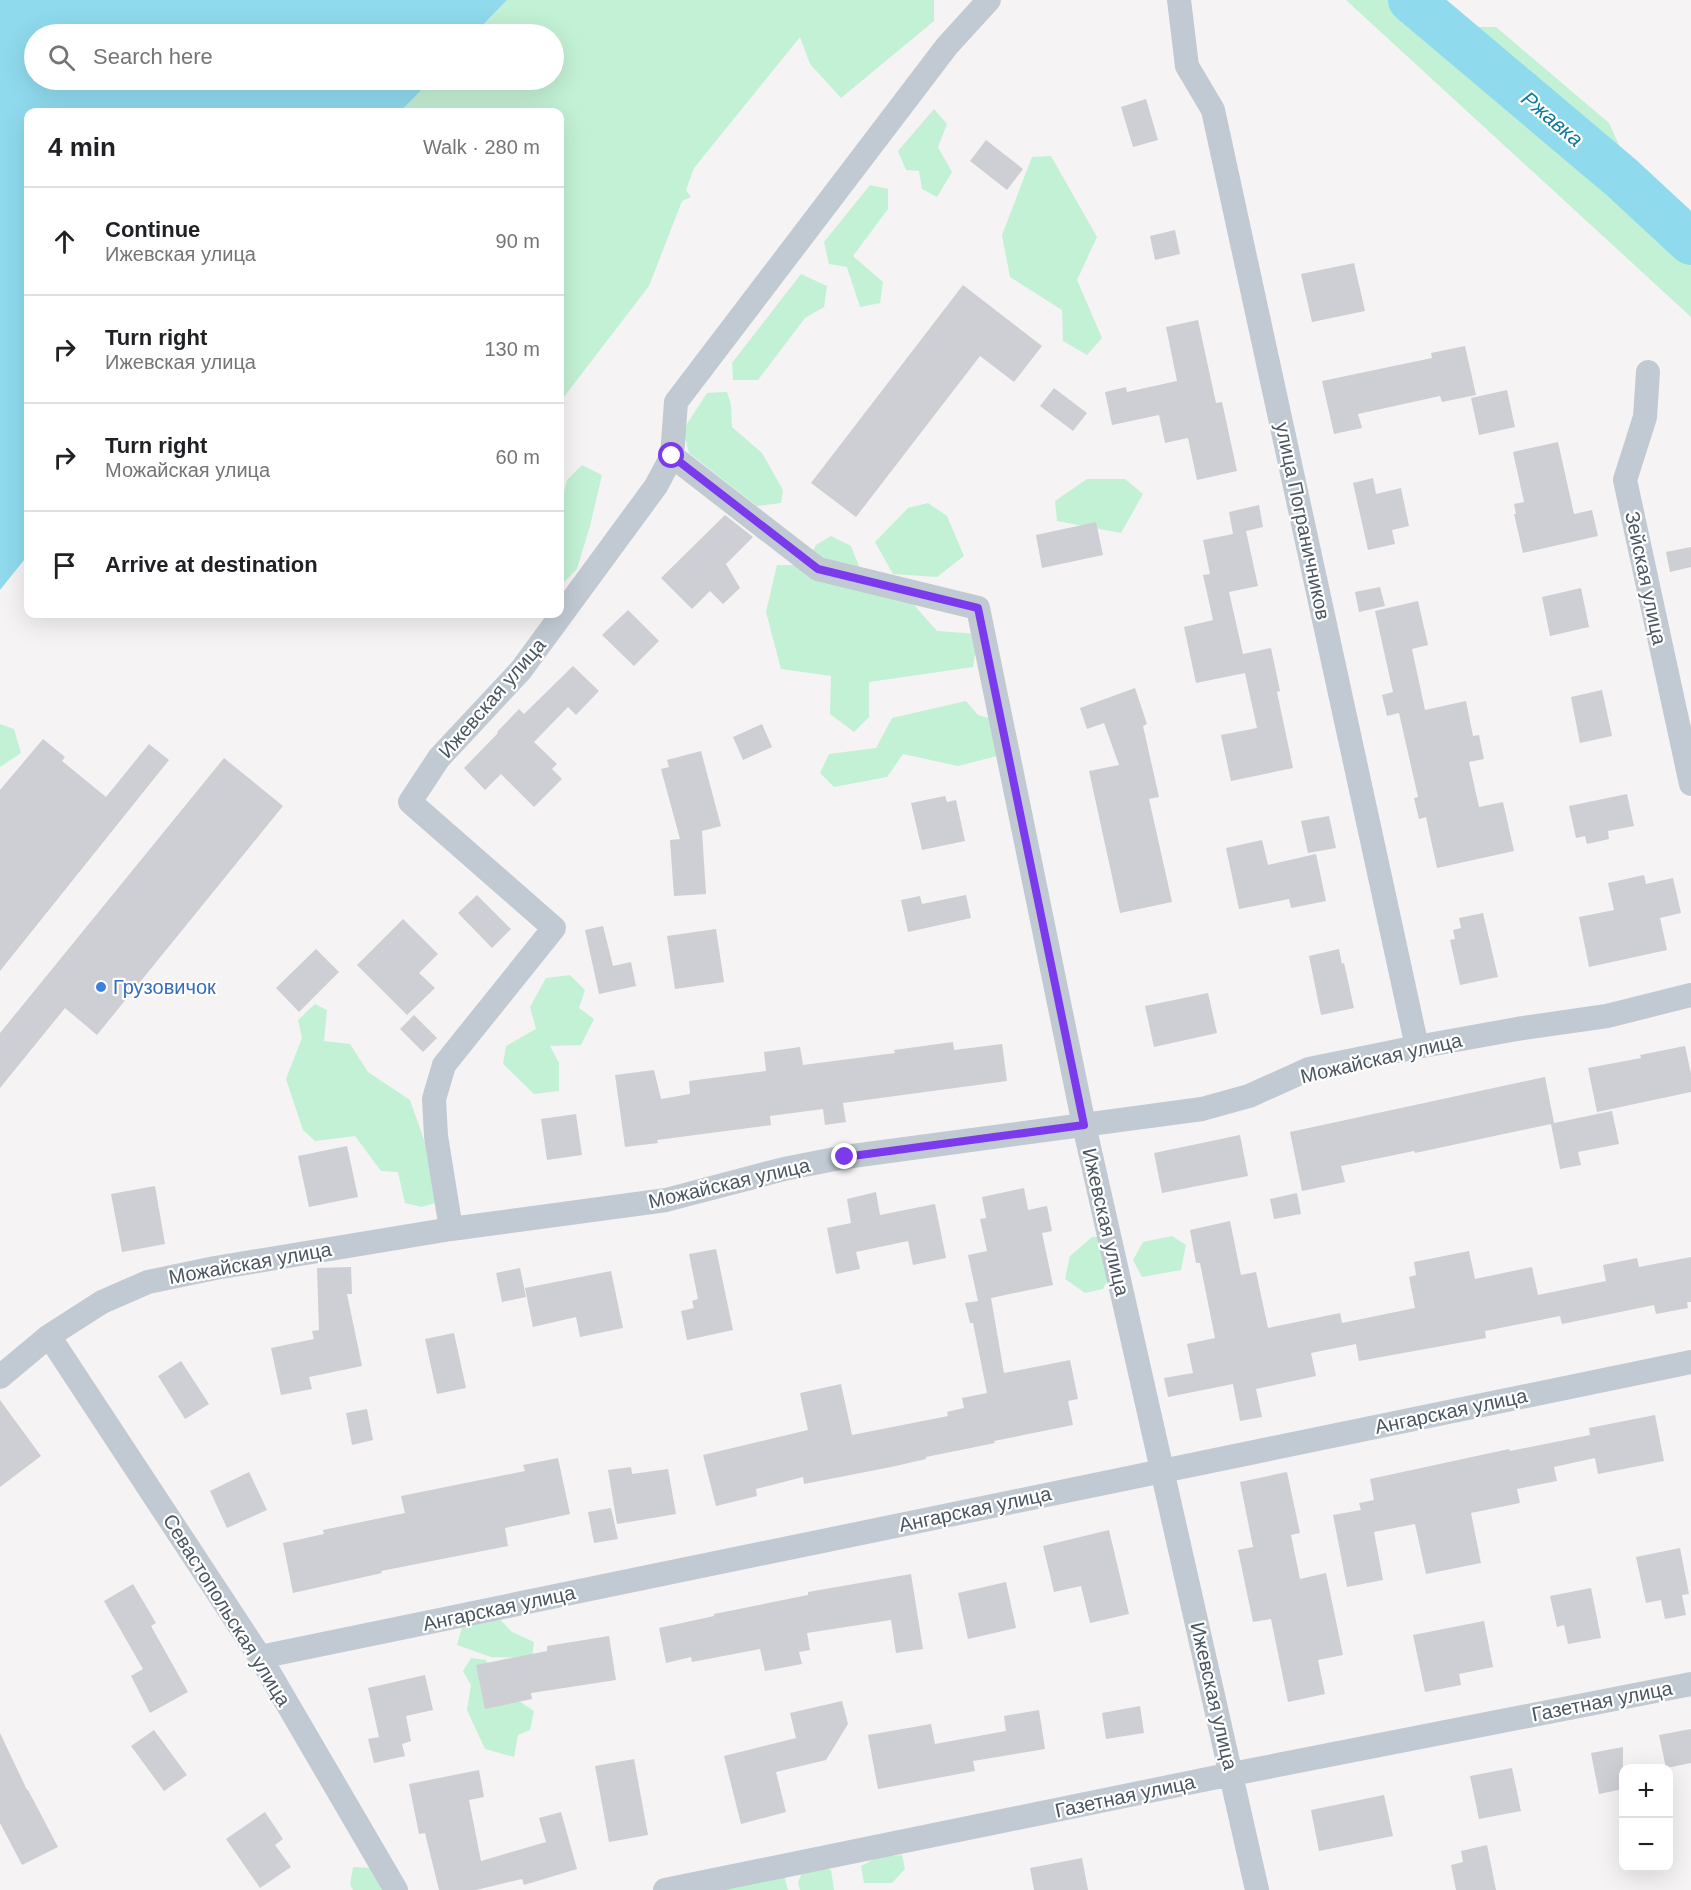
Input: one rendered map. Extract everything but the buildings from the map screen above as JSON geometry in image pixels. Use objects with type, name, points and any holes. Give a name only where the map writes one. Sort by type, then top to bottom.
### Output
[{"type":"street","points":[[672,456],[676,402],[947,46],[989,0]]},
{"type":"street","name":"улица Пограничников","points":[[1179,0],[1187,66],[1213,110],[1417,1047]]},
{"type":"street","name":"Зейская улица","points":[[1648,372],[1645,417],[1624,480],[1691,784]]},
{"type":"street","name":"Ижевская улица","points":[[564,611],[656,486],[672,456],[818,569],[978,608],[1084,1125],[1257,1890]]},
{"type":"street","name":"Ижевская улица","points":[[451,1229],[436,1136],[434,1099],[444,1065],[554,928],[410,802],[439,758],[521,670],[559,618]]},
{"type":"street","name":"Можайская улица","points":[[0,1377],[49,1336],[102,1302],[148,1282],[215,1268],[451,1229],[666,1200],[784,1169],[845,1157],[1202,1109],[1249,1096],[1309,1069],[1517,1029],[1607,1016],[1691,995]]},
{"type":"street","name":"Севастопольская улица","points":[[49,1336],[260,1657],[396,1890]]},
{"type":"street","name":"Ангарская улица","points":[[260,1657],[1691,1362]]},
{"type":"street","name":"Газетная улица","points":[[665,1890],[1691,1683]]},
{"type":"green space","points":[[507,0],[934,0],[934,21],[841,98],[810,64],[800,37],[694,168],[686,190],[691,197],[682,201],[649,286],[564,397],[564,108],[404,108],[421,90],[564,90],[564,24],[484,24]]},
{"type":"green space","points":[[1346,0],[1417,0],[1447,27],[1496,27],[1609,123],[1643,198],[1691,242],[1691,317]]},
{"type":"green space","points":[[934,109],[947,124],[938,147],[952,172],[937,197],[922,189],[919,171],[906,170],[898,151]]},
{"type":"green space","points":[[1051,156],[1097,237],[1077,280],[1102,338],[1087,355],[1063,341],[1062,310],[1010,277],[1002,235],[1032,157]]},
{"type":"green space","points":[[870,185],[888,189],[888,209],[853,256],[883,282],[880,303],[860,307],[847,267],[829,264],[824,242]]},
{"type":"green space","points":[[801,274],[827,286],[824,307],[805,318],[758,380],[733,380],[732,363]]},
{"type":"green space","points":[[727,392],[731,405],[732,427],[762,453],[783,490],[781,503],[757,506],[689,453],[683,430],[707,393]]},
{"type":"green space","points":[[582,465],[602,475],[577,569],[564,582],[564,492],[567,480]]},
{"type":"green space","points":[[1087,479],[1125,479],[1143,494],[1121,533],[1057,521],[1055,501]]},
{"type":"green space","points":[[928,503],[947,516],[964,556],[937,577],[893,574],[875,542],[908,508]]},
{"type":"green space","points":[[831,536],[851,546],[866,584],[906,596],[937,631],[978,634],[973,667],[869,682],[869,717],[854,732],[830,714],[831,676],[781,669],[766,612],[777,565],[806,565],[816,545]]},
{"type":"green space","points":[[966,701],[978,715],[996,720],[997,756],[958,766],[903,754],[887,777],[834,787],[820,773],[829,754],[876,748],[892,718]]},
{"type":"green space","points":[[0,724],[14,729],[21,753],[0,767]]},
{"type":"green space","points":[[570,975],[585,990],[579,1008],[594,1019],[581,1045],[550,1046],[559,1063],[559,1091],[534,1094],[503,1064],[506,1046],[536,1029],[530,1007],[546,978]]},
{"type":"green space","points":[[315,1004],[327,1010],[324,1041],[350,1044],[368,1072],[410,1100],[436,1174],[435,1203],[422,1207],[405,1203],[398,1172],[381,1171],[355,1136],[315,1141],[303,1130],[286,1079],[302,1038],[298,1020]]},
{"type":"green space","points":[[1114,1235],[1121,1255],[1103,1289],[1085,1293],[1065,1279],[1070,1256],[1092,1237]]},
{"type":"green space","points":[[1172,1236],[1186,1245],[1181,1270],[1142,1277],[1133,1260],[1143,1242]]},
{"type":"green space","points":[[495,1614],[512,1632],[534,1642],[532,1658],[491,1657],[457,1645],[463,1624]]},
{"type":"green space","points":[[471,1658],[486,1660],[495,1685],[534,1711],[530,1730],[518,1735],[514,1757],[485,1749],[467,1710],[471,1685],[463,1671]]},
{"type":"green space","points":[[902,1855],[905,1869],[892,1883],[864,1883],[861,1866],[878,1857]]},
{"type":"green space","points":[[353,1867],[371,1868],[386,1890],[353,1890],[350,1885]]},
{"type":"green space","points":[[817,1867],[831,1870],[834,1890],[800,1890],[798,1882],[803,1871]]},
{"type":"green space","points":[[784,1875],[788,1890],[715,1890]]},
{"type":"water","points":[[0,0],[507,0],[484,24],[24,24],[24,90],[421,90],[404,108],[24,108],[24,560],[0,590]]},
{"type":"waterway","name":"Ржавка","points":[[1411,0],[1622,178],[1691,242]]},
{"type":"place","name":"Грузовичок","points":[[101,987]]},
{"type":"route","points":[[672,456],[818,569],[978,608],[1084,1125],[845,1157]]}]
